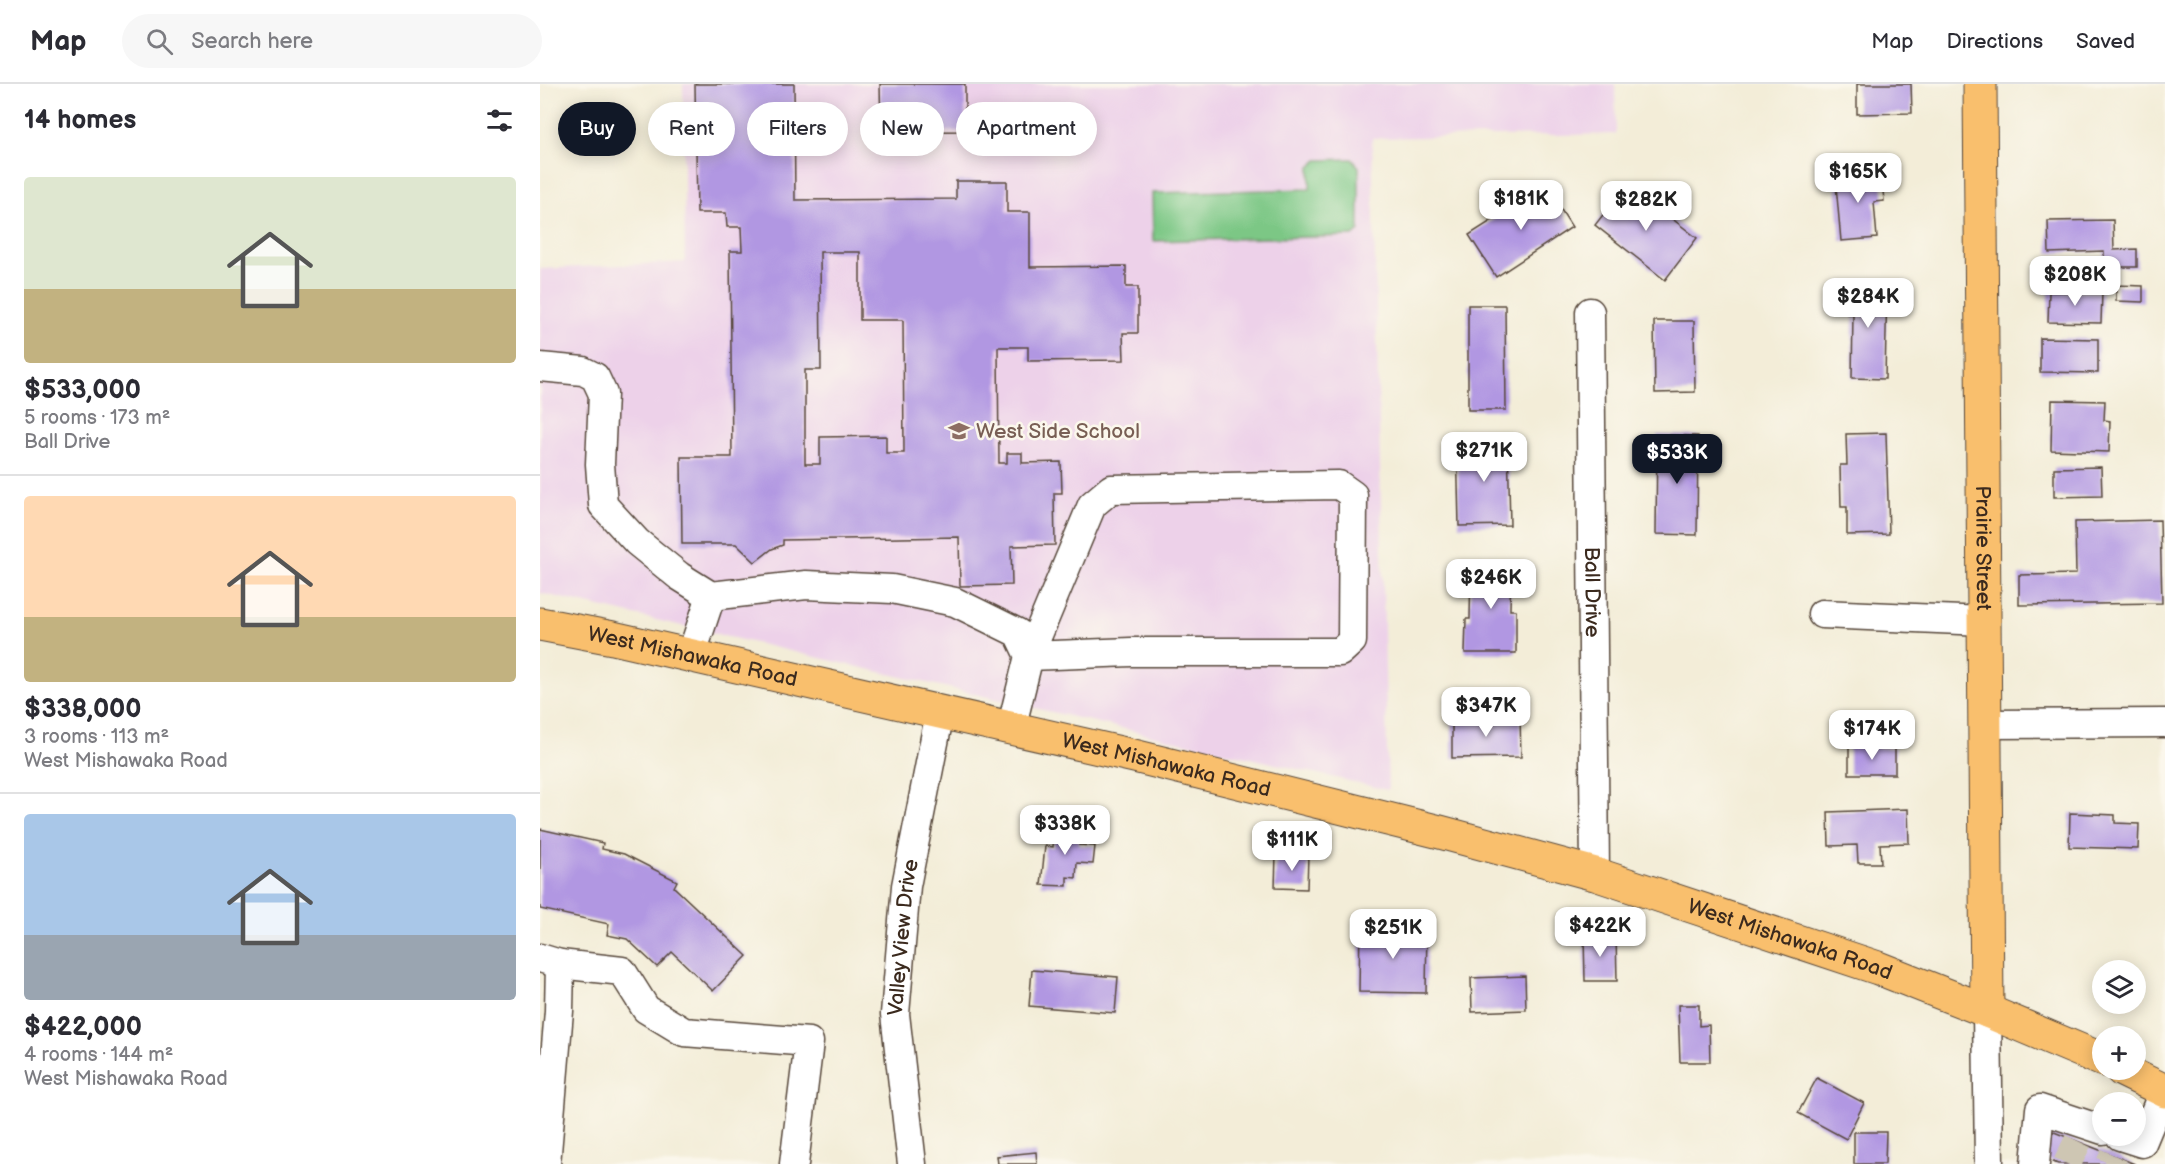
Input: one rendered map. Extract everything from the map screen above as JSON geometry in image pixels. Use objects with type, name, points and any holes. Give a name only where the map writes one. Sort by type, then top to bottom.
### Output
[{"type":"main road","name":"Prairie Street","points":[[1980,84],[1988,1011]]},
{"type":"main road","name":"West Mishawaka Road","points":[[540,624],[940,712],[1202,773],[1595,874],[1878,968],[2092,1055]]},
{"type":"main road","points":[[2143,1080],[2164,1090]]},
{"type":"street","name":"Ball Drive","points":[[1590,312],[1595,874]]},
{"type":"street","points":[[540,367],[583,371],[595,377],[603,394],[600,464],[603,505],[637,542],[679,576],[711,596],[806,585],[892,589],[955,602],[1018,633],[1029,656]]},
{"type":"street","points":[[1011,729],[1029,656],[1092,505],[1112,489],[1339,485],[1353,495],[1352,640],[1340,652],[1131,652],[1029,656]]},
{"type":"street","points":[[691,656],[711,596]]},
{"type":"street","points":[[1822,614],[1984,621]]},
{"type":"street","name":"Valley View Drive","points":[[912,1164],[895,1014],[906,886],[940,712]]},
{"type":"street","points":[[1984,724],[2165,723]]},
{"type":"street","points":[[546,1164],[558,1011],[550,961],[622,971],[646,1009],[684,1032],[809,1042],[794,1164]]},
{"type":"street","points":[[1988,1011],[1989,1164]]},
{"type":"street","points":[[2146,1114],[2164,1090]]},
{"type":"street","points":[[2035,1164],[2040,1109],[2092,1130]]},
{"type":"shaded area","name":"West Side School","points":[[683,84],[1615,84],[1616,134],[1372,138],[1388,790],[540,593],[540,269],[685,262],[684,156],[735,156],[735,102],[683,102]]},
{"type":"green space","points":[[1352,159],[1359,167],[1359,231],[1353,236],[1153,241],[1152,193],[1310,189],[1310,167],[1318,160]]},
{"type":"building","points":[[695,84],[794,84],[794,102],[747,102],[747,156],[795,156],[795,200],[956,199],[956,181],[1007,181],[1007,212],[1030,212],[1030,267],[1126,266],[1126,287],[1138,287],[1138,333],[1123,333],[1124,360],[1028,361],[1028,347],[998,347],[999,463],[1007,463],[1007,453],[1022,453],[1022,463],[1061,462],[1062,493],[1054,493],[1055,545],[1011,546],[1012,585],[960,586],[959,537],[783,540],[783,545],[772,549],[755,562],[736,544],[682,544],[681,457],[732,457],[730,251],[742,251],[741,227],[727,227],[726,213],[697,213],[696,156],[735,156],[735,102],[695,102]],"holes":[[[820,252],[860,252],[860,320],[903,320],[904,453],[886,453],[886,436],[820,437],[820,464],[805,464],[805,370],[821,370]]]},
{"type":"building","points":[[880,84],[965,84],[965,102],[956,102],[956,131],[944,131],[944,102],[880,102]]},
{"type":"building","points":[[1857,84],[1911,84],[1912,113],[1857,114]]},
{"type":"building","points":[[1881,170],[1884,201],[1874,202],[1877,238],[1841,241],[1835,174]]},
{"type":"building","points":[[1627,184],[1697,238],[1665,280],[1595,225]]},
{"type":"building","points":[[1546,186],[1572,227],[1496,277],[1469,235]]},
{"type":"building","points":[[2113,220],[2114,250],[2137,249],[2137,267],[2104,267],[2104,251],[2049,253],[2048,221]]},
{"type":"building","points":[[1848,283],[1887,284],[1885,379],[1852,378],[1853,314],[1847,314]]},
{"type":"building","points":[[2116,285],[2143,286],[2143,302],[2116,301]]},
{"type":"building","points":[[2049,292],[2102,292],[2101,323],[2048,322]]},
{"type":"building","points":[[1468,305],[1505,305],[1506,410],[1468,410]]},
{"type":"building","points":[[1654,321],[1694,321],[1695,392],[1655,393]]},
{"type":"building","points":[[2040,338],[2098,339],[2098,373],[2040,372]]},
{"type":"building","points":[[2052,400],[2105,401],[2104,420],[2110,421],[2109,452],[2051,450]]},
{"type":"building","points":[[1886,433],[1889,534],[1847,535],[1847,507],[1841,507],[1840,465],[1847,465],[1846,434]]},
{"type":"building","points":[[1657,435],[1698,436],[1697,535],[1656,534]]},
{"type":"building","points":[[1508,440],[1510,525],[1459,526],[1457,441]]},
{"type":"building","points":[[2101,467],[2102,496],[2054,497],[2054,468]]},
{"type":"building","points":[[2160,520],[2162,603],[2019,605],[2019,575],[2076,574],[2075,522]]},
{"type":"building","points":[[1471,562],[1511,563],[1510,610],[1516,610],[1516,653],[1465,653],[1466,619],[1470,619]]},
{"type":"building","points":[[1520,717],[1521,757],[1452,758],[1452,718]]},
{"type":"building","points":[[1849,747],[1895,748],[1895,774],[1849,774]]},
{"type":"building","points":[[1908,809],[1909,843],[1880,844],[1881,863],[1858,863],[1857,845],[1829,846],[1828,812]]},
{"type":"building","points":[[2070,813],[2115,815],[2115,823],[2139,824],[2138,849],[2069,847]]},
{"type":"building","points":[[1055,824],[1080,826],[1079,845],[1095,846],[1093,864],[1077,863],[1076,878],[1067,877],[1067,886],[1041,885],[1045,846],[1053,847]]},
{"type":"building","points":[[540,829],[603,843],[602,849],[624,854],[677,881],[674,887],[747,956],[713,991],[672,952],[657,967],[627,939],[607,935],[609,924],[540,909]]},
{"type":"building","points":[[1276,854],[1308,855],[1307,889],[1275,888]]},
{"type":"building","points":[[1360,921],[1381,922],[1380,937],[1400,937],[1400,925],[1427,925],[1426,993],[1359,992]]},
{"type":"building","points":[[1584,936],[1616,936],[1617,981],[1585,981]]},
{"type":"building","points":[[1032,970],[1118,977],[1115,1013],[1029,1006]]},
{"type":"building","points":[[1525,976],[1526,1010],[1472,1012],[1471,978]]},
{"type":"building","points":[[1678,1005],[1699,1005],[1699,1026],[1709,1025],[1710,1062],[1680,1062]]},
{"type":"building","points":[[1817,1078],[1864,1103],[1846,1139],[1798,1113]]},
{"type":"building","points":[[2049,1130],[2135,1164],[2058,1164],[2038,1156]]},
{"type":"building","points":[[1854,1132],[1886,1132],[1885,1164],[1854,1164]]},
{"type":"building","points":[[1036,1152],[1037,1164],[998,1164],[997,1156]]},
{"type":"tunnel","points":[[2067,1164],[2078,1141]]},
{"type":"tunnel","points":[[2110,1164],[2114,1155]]},
{"type":"place","name":"West Side School","points":[[959,431]]}]
